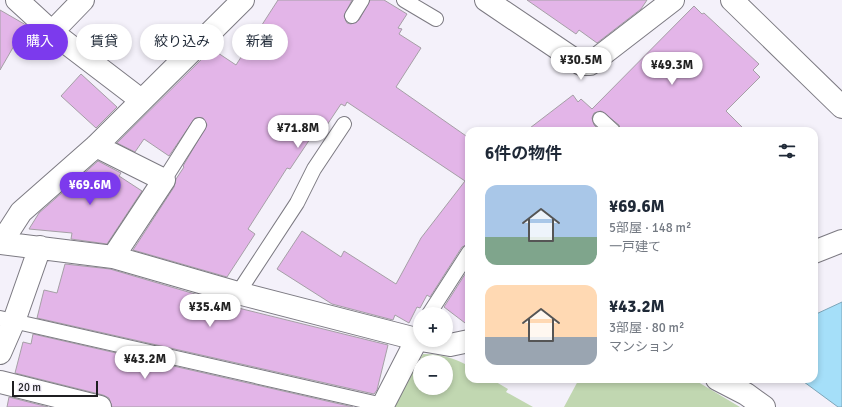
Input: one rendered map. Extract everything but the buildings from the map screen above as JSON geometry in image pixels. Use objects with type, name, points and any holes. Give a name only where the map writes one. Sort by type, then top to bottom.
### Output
[{"type":"street","points":[[17,0],[43,24]]},
{"type":"street","points":[[60,24],[83,0]]},
{"type":"street","points":[[243,0],[96,146],[21,212],[0,243],[113,257],[238,293],[413,336]]},
{"type":"street","points":[[486,0],[581,64],[590,64],[673,0]]},
{"type":"street","points":[[732,0],[842,106]]},
{"type":"street","points":[[68,44],[141,100]]},
{"type":"street","points":[[96,146],[164,180],[113,257]]},
{"type":"street","points":[[818,250],[842,241]]},
{"type":"street","points":[[0,353],[7,319],[40,247]]},
{"type":"street","points":[[453,344],[465,342]]},
{"type":"street","points":[[383,406],[413,347]]},
{"type":"street","points":[[0,382],[100,407]]},
{"type":"street","points":[[725,383],[746,394],[764,407]]},
{"type":"lane","points":[[352,16],[362,0]]},
{"type":"lane","points":[[404,0],[436,20]]},
{"type":"lane","points":[[600,119],[609,127]]},
{"type":"lane","points":[[238,293],[297,203],[314,169],[344,124]]},
{"type":"lane","points":[[164,180],[199,125]]},
{"type":"lane","points":[[434,307],[465,258]]},
{"type":"lane","points":[[7,319],[383,406]]},
{"type":"green space","points":[[423,354],[436,355],[422,355]]},
{"type":"green space","points":[[453,359],[465,364],[465,383],[498,383],[508,389],[506,392],[533,407],[393,407],[413,372],[413,395],[453,395]]},
{"type":"green space","points":[[577,383],[700,383],[740,407],[564,407]]},
{"type":"water","points":[[842,302],[842,407],[838,407],[805,383],[818,383],[818,313]]}]
